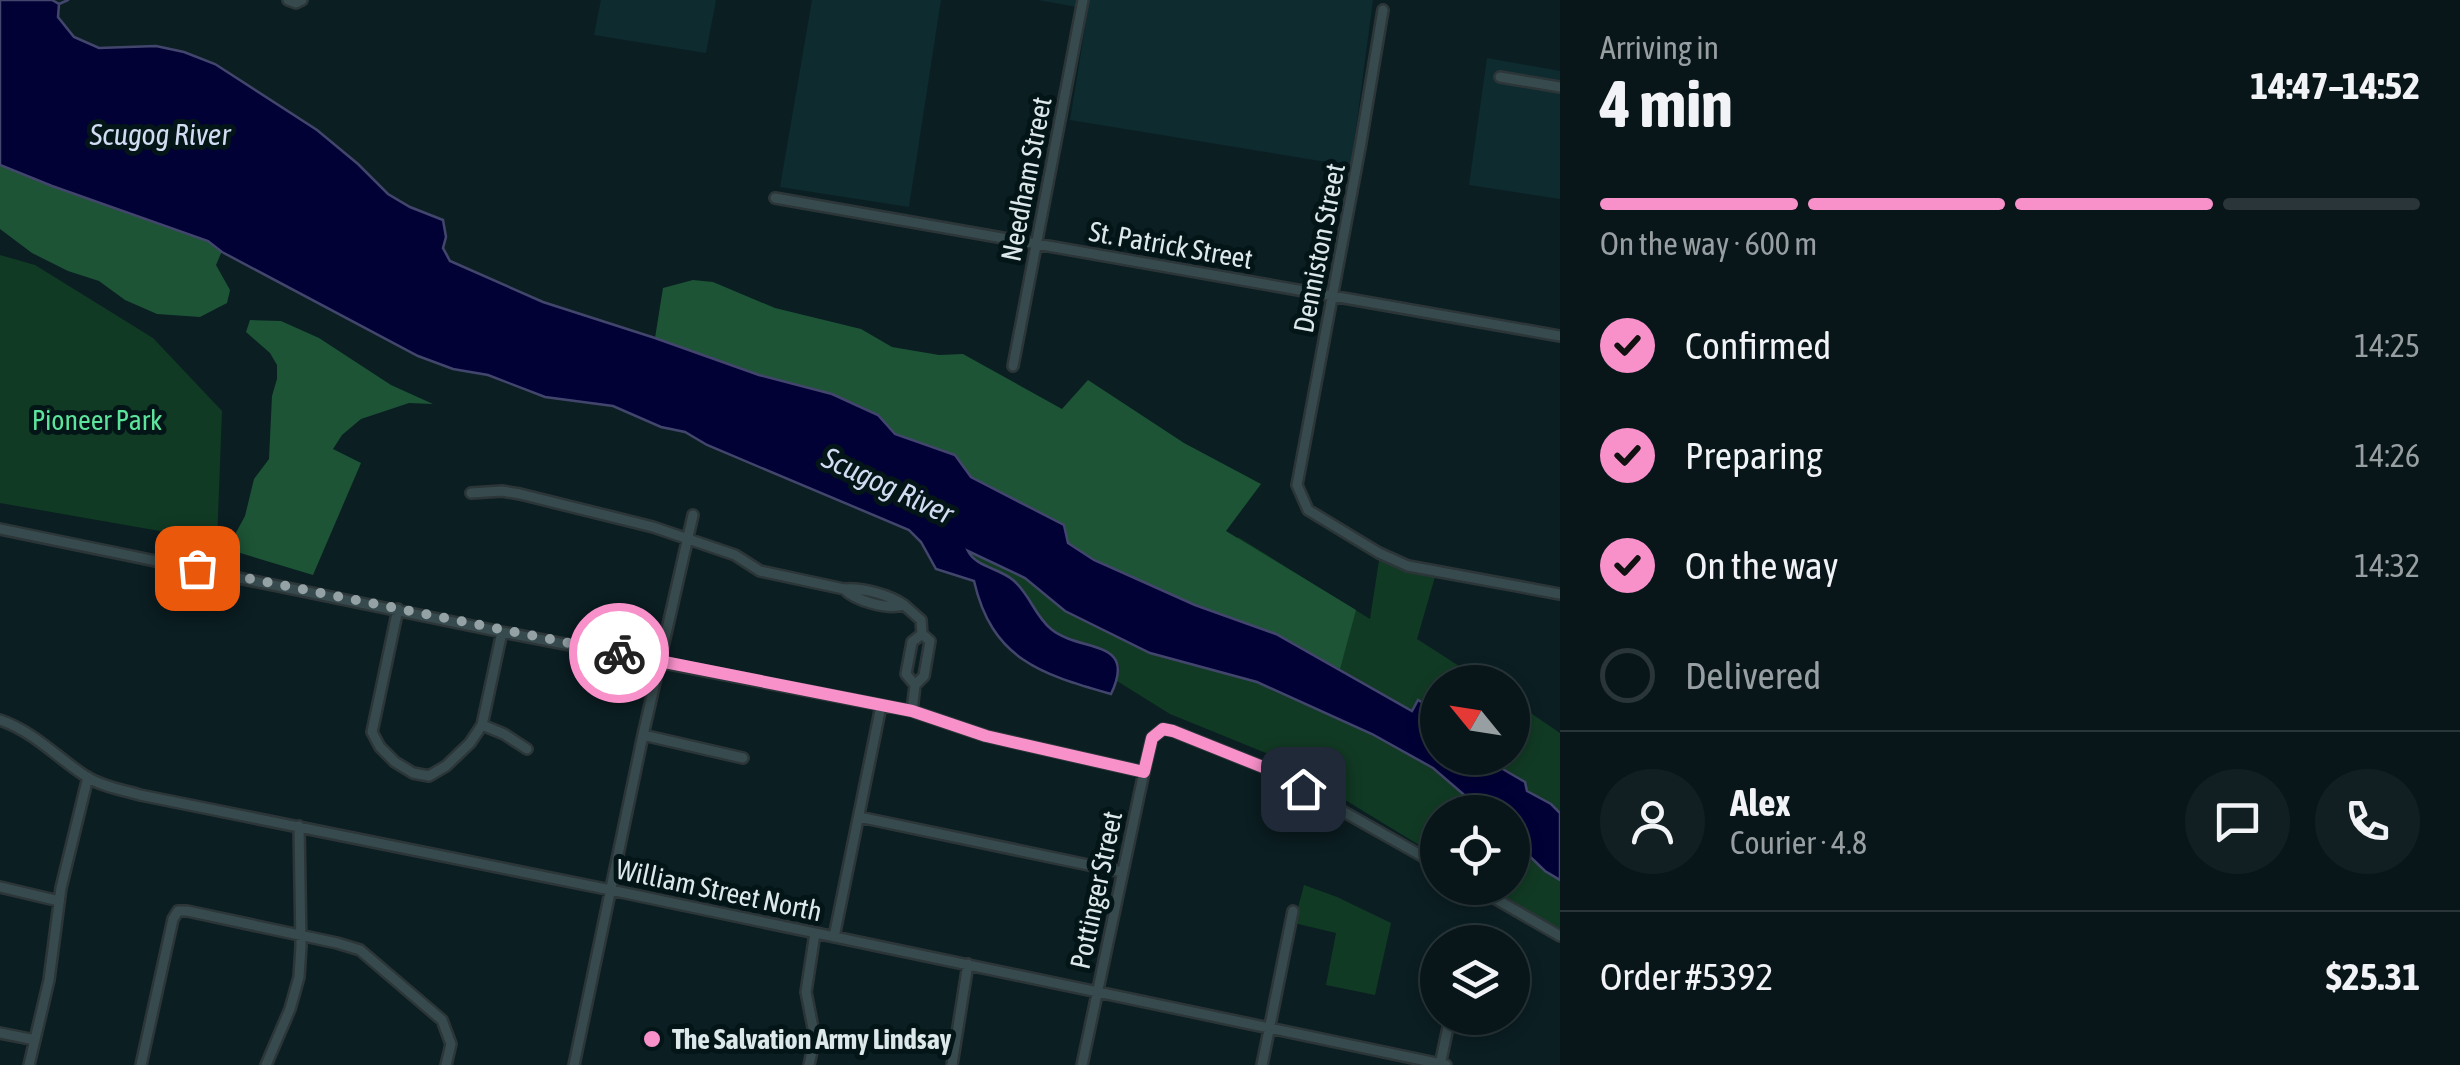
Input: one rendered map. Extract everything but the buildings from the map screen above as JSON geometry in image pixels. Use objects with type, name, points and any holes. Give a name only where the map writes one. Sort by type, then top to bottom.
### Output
[{"type":"street","points":[[288,0],[302,0]]},
{"type":"street","name":"Needham Street","points":[[1013,366],[1083,0]]},
{"type":"street","name":"Denniston Street","points":[[1383,10],[1297,486],[1308,510],[1379,554],[1408,566],[1560,594]]},
{"type":"street","points":[[1500,76],[1560,87]]},
{"type":"street","name":"St. Patrick Street","points":[[775,198],[1560,336]]},
{"type":"street","points":[[471,493],[529,496],[653,527],[736,555],[760,572],[844,589],[849,595],[871,597],[896,608],[904,606],[921,620],[922,634],[930,641],[924,676],[914,685]]},
{"type":"street","points":[[574,1065],[693,515]]},
{"type":"street","points":[[0,529],[912,711],[986,736],[1144,772]]},
{"type":"street","points":[[398,610],[372,732],[394,762],[412,773],[428,776],[446,766],[482,725],[502,632]]},
{"type":"street","points":[[912,711],[914,685],[906,674],[912,642],[922,634]]},
{"type":"street","points":[[834,937],[881,706]]},
{"type":"street","name":"William Street North","points":[[0,720],[28,732],[88,777],[140,795],[1442,1065]]},
{"type":"street","points":[[482,725],[527,749]]},
{"type":"street","name":"Pottinger Street","points":[[1082,1065],[1152,738],[1163,729],[1268,769],[1420,855]]},
{"type":"street","points":[[643,735],[743,758]]},
{"type":"street","points":[[29,1065],[48,980],[59,901],[88,777]]},
{"type":"street","points":[[859,817],[1122,872]]},
{"type":"street","points":[[266,1065],[296,993],[299,826]]},
{"type":"street","points":[[0,887],[59,901]]},
{"type":"street","points":[[1507,905],[1560,936]]},
{"type":"street","points":[[140,1065],[173,920],[178,912],[187,911],[360,950],[442,1020],[451,1044],[446,1065]]},
{"type":"street","points":[[1262,1065],[1293,911]]},
{"type":"street","points":[[810,1065],[816,1038],[806,992],[816,933]]},
{"type":"street","points":[[952,1065],[968,964]]},
{"type":"street","points":[[0,1032],[35,1040]]},
{"type":"street","points":[[1442,1065],[1447,1035]]},
{"type":"shaded area","points":[[601,0],[716,0],[706,53],[594,35]]},
{"type":"shaded area","points":[[812,0],[941,0],[909,207],[780,187]]},
{"type":"shaded area","points":[[1038,0],[1373,0],[1351,166],[1070,120],[1088,9]]},
{"type":"shaded area","points":[[1487,58],[1560,71],[1560,199],[1469,185]]},
{"type":"green space","points":[[0,165],[208,241],[222,251],[216,265],[230,290],[227,303],[200,317],[157,314],[125,300],[99,281],[32,253],[0,229]]},
{"type":"green space","name":"Pioneer Park","points":[[0,255],[35,265],[153,338],[222,411],[217,541],[0,503]]},
{"type":"green space","points":[[693,280],[713,282],[775,308],[861,329],[892,347],[939,355],[963,354],[1062,409],[1088,380],[1184,443],[1261,484],[1226,531],[1356,610],[1340,669],[1281,637],[1167,594],[1092,558],[1068,543],[1063,525],[971,477],[955,455],[895,434],[878,415],[832,394],[759,375],[655,338],[663,288]]},
{"type":"green space","points":[[250,320],[281,321],[319,338],[391,385],[433,404],[409,403],[361,419],[342,435],[333,449],[361,463],[313,575],[227,549],[245,516],[254,479],[269,459],[277,365],[270,353],[246,332]]},
{"type":"green space","points":[[1238,537],[1370,619],[1380,554],[1437,570],[1417,639],[1458,665],[1420,665],[1420,702],[1412,711],[1340,669],[1224,616]]},
{"type":"green space","points":[[967,550],[1025,578],[1065,611],[1150,653],[1257,682],[1372,734],[1420,761],[1420,775],[1441,775],[1464,795],[1420,795],[1420,846],[1273,756],[1170,714],[1117,681],[1119,666],[1115,658],[1051,629],[1013,580]]},
{"type":"green space","points":[[1530,713],[1560,733],[1560,813],[1527,791],[1525,782],[1513,775],[1530,775]]},
{"type":"green space","points":[[1530,856],[1560,880],[1560,930],[1518,905],[1530,905]]},
{"type":"green space","points":[[1304,885],[1391,923],[1375,995],[1326,985],[1336,933],[1294,923]]},
{"type":"water","name":"Scugog River","points":[[0,0],[52,0],[59,4],[58,17],[74,37],[99,48],[156,46],[215,64],[317,130],[388,194],[443,220],[443,248],[450,261],[543,302],[759,375],[832,394],[878,415],[895,434],[955,455],[971,477],[1064,525],[1068,543],[1094,560],[1195,605],[1276,634],[1412,711],[1420,701],[1420,761],[1372,734],[1257,682],[1150,653],[1065,611],[1025,578],[968,551],[976,561],[1013,580],[1051,629],[1102,649],[1117,664],[1111,694],[1062,679],[1041,670],[1007,646],[993,629],[974,581],[936,569],[921,542],[909,530],[707,445],[685,432],[661,427],[613,406],[545,397],[488,375],[453,369],[418,356],[208,241],[0,165]]},
{"type":"water","name":"Scugog River","points":[[1441,775],[1513,775],[1525,782],[1527,791],[1551,804],[1560,813],[1560,880],[1530,856],[1530,795],[1464,795]]},
{"type":"waterway","points":[[59,4],[68,0]]},
{"type":"way so far","points":[[197,568],[619,653]]},
{"type":"place","name":"The Salvation Army Lindsay","points":[[652,1039]]},
{"type":"route","points":[[619,653],[912,711],[986,736],[1144,772],[1152,738],[1163,729],[1268,769],[1303,789]]}]
